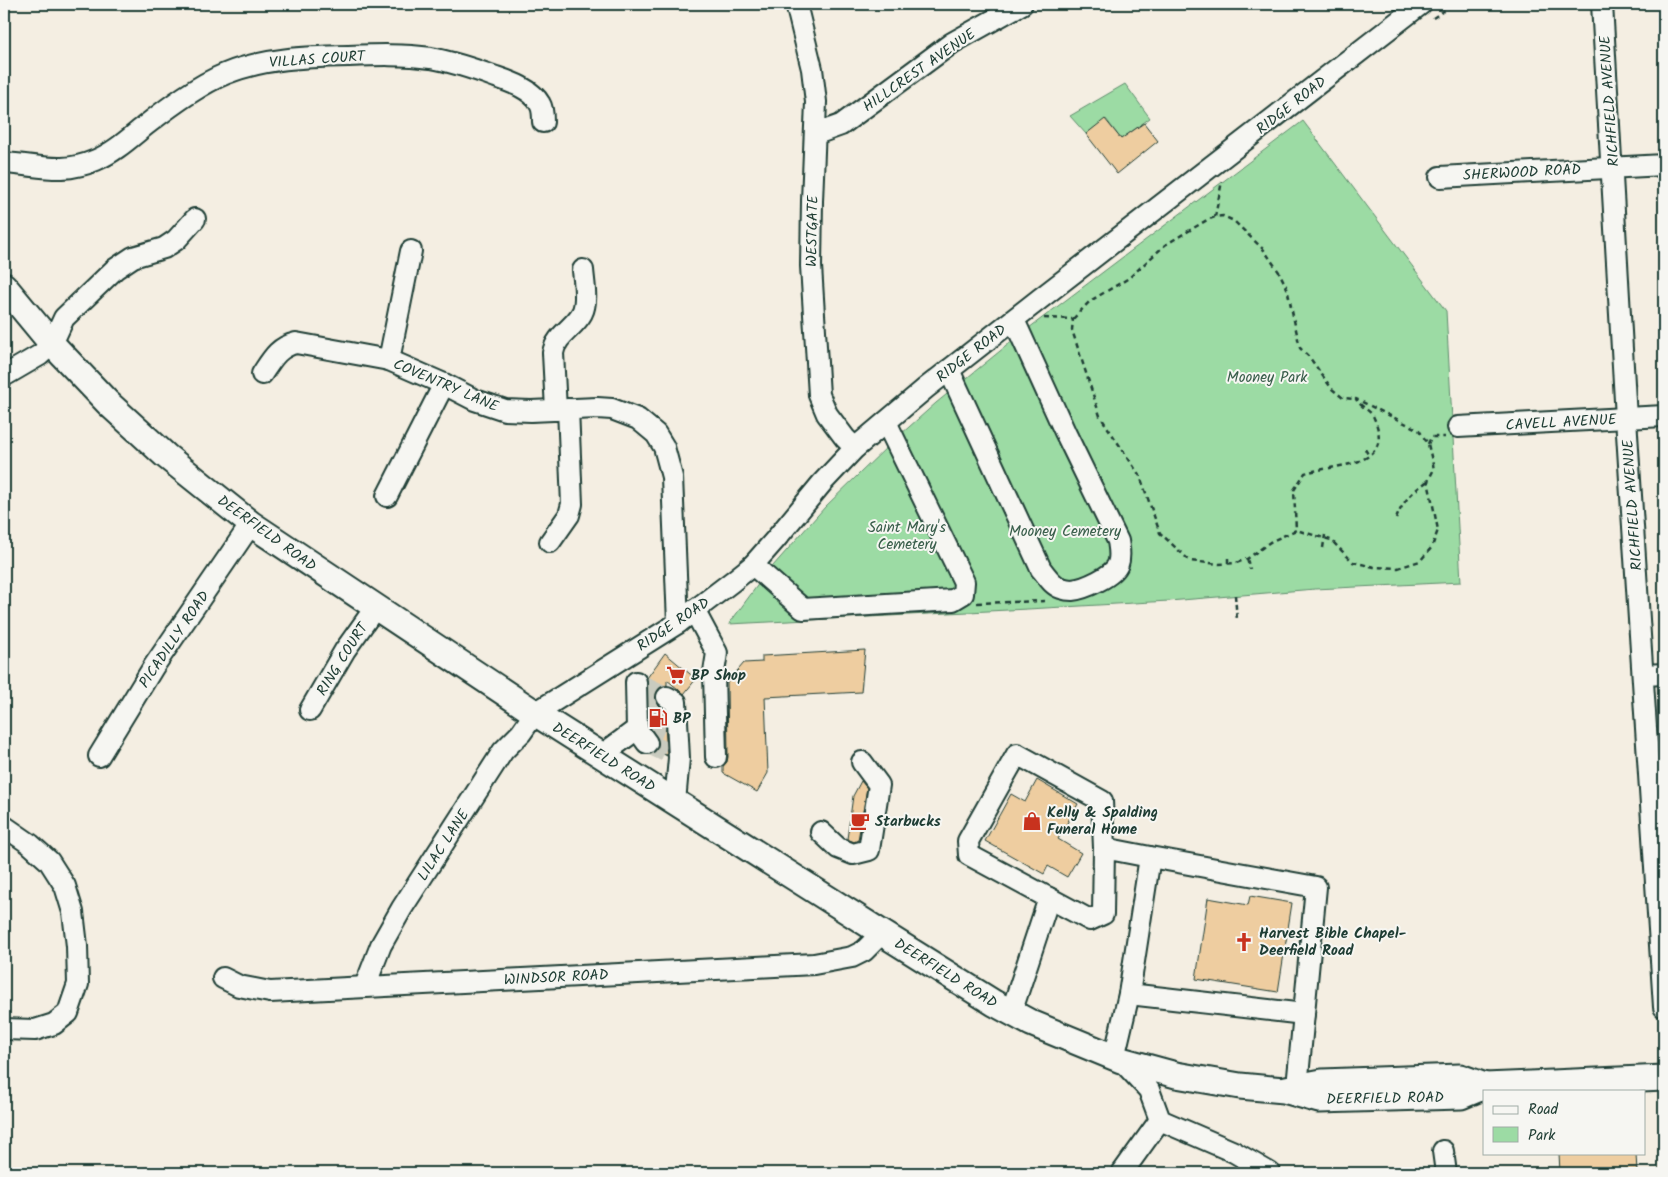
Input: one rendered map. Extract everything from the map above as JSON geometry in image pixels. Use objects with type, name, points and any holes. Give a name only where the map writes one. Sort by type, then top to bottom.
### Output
[{"type":"main road","name":"DEERFIELD ROAD","points":[[4,286],[52,344],[108,403],[166,456],[251,524],[535,713],[882,933],[1030,1023],[1118,1059],[1176,1075],[1240,1086],[1291,1088],[1319,1100],[1461,1096],[1485,1086],[1664,1078]]},
{"type":"street","name":"WESTGATE","points":[[796,4],[812,69],[816,102],[811,266],[820,395],[827,414],[855,448]]},
{"type":"street","name":"HILLCREST AVENUE","points":[[816,134],[840,125],[952,43],[1022,4]]},
{"type":"street","name":"RIDGE ROAD","points":[[535,713],[678,623],[734,581],[776,540],[822,484],[855,448],[949,370],[1018,327],[1226,155],[1421,4]]},
{"type":"street","name":"RICHFIELD AVENUE","points":[[1602,4],[1613,167],[1626,418],[1661,920],[1664,1007]]},
{"type":"street","name":"VILLAS COURT","points":[[4,163],[52,169],[75,167],[98,159],[208,82],[258,64],[303,57],[395,54],[431,58],[466,66],[525,89],[541,105],[543,122]]},
{"type":"street","name":"SHERWOOD ROAD","points":[[1440,176],[1664,165]]},
{"type":"street","points":[[4,376],[40,354],[52,344],[64,318],[115,269],[133,257],[164,248],[176,240],[195,219]]},
{"type":"street","points":[[389,360],[411,251]]},
{"type":"street","points":[[550,542],[568,515],[572,504],[562,409],[553,353],[554,344],[582,314],[585,306],[583,270]]},
{"type":"street","points":[[949,370],[1041,569],[1050,581],[1059,587],[1071,590],[1087,586],[1113,572],[1118,564],[1120,552],[1118,541],[1064,432],[1018,327]]},
{"type":"street","name":"COVENTRY LANE","points":[[262,374],[276,352],[286,345],[296,343],[389,360],[475,400],[505,410],[531,411],[597,408],[612,409],[638,418],[656,434],[664,447],[672,477],[678,623]]},
{"type":"street","points":[[387,496],[444,384]]},
{"type":"street","name":"CAVELL AVENUE","points":[[1458,427],[1664,416]]},
{"type":"street","points":[[753,564],[803,609],[954,600],[961,596],[964,582],[886,422]]},
{"type":"street","name":"PICADILLY ROAD","points":[[100,756],[154,666],[251,524]]},
{"type":"street","name":"RING COURT","points":[[310,710],[345,650],[375,608]]},
{"type":"street","points":[[694,610],[716,652],[714,672],[716,757]]},
{"type":"street","points":[[602,755],[641,710],[619,660]]},
{"type":"street","points":[[1644,675],[1664,674]]},
{"type":"street","name":"LILAC LANE","points":[[365,986],[381,945],[402,908],[503,751],[521,733],[535,713]]},
{"type":"street","points":[[673,731],[675,802]]},
{"type":"street","points":[[1017,754],[1102,801],[1104,848],[1104,914],[1090,920],[969,855],[968,840],[1017,754]]},
{"type":"street","points":[[821,832],[838,848],[853,854],[869,850],[879,785],[862,762]]},
{"type":"street","points":[[4,826],[30,844],[49,861],[65,886],[73,912],[78,965],[78,984],[68,1013],[54,1024],[36,1030],[4,1029]]},
{"type":"street","points":[[1104,848],[1316,887],[1304,1014],[1291,1088]]},
{"type":"street","points":[[1150,856],[1118,1059],[1149,1090],[1160,1120],[1234,1152],[1270,1173]]},
{"type":"street","points":[[1011,1013],[1049,898]]},
{"type":"street","name":"WINDSOR ROAD","points":[[223,978],[250,990],[270,992],[814,964],[852,957],[864,951],[882,933]]},
{"type":"street","points":[[1128,994],[1304,1014]]},
{"type":"street","points":[[1122,1173],[1160,1120]]},
{"type":"street","points":[[1443,1152],[1446,1173]]},
{"type":"path","points":[[1215,217],[1226,155]]},
{"type":"path","points":[[1396,518],[1410,494],[1428,481],[1434,469],[1428,444],[1419,430],[1356,399],[1343,398],[1332,389],[1310,358],[1300,348],[1287,288],[1279,272],[1264,250],[1234,221],[1223,216],[1215,217],[1164,245],[1129,278],[1090,301],[1073,319],[1072,330],[1100,416],[1140,476],[1160,532],[1190,561],[1228,564],[1247,559],[1270,542],[1296,530],[1332,540],[1353,562],[1374,567],[1398,568],[1420,561],[1432,547],[1438,530],[1428,481]]},
{"type":"path","points":[[1018,327],[1041,318],[1073,319]]},
{"type":"path","points":[[1296,530],[1294,490],[1305,473],[1358,462],[1369,456],[1377,448],[1379,433],[1373,416],[1356,399]]},
{"type":"path","points":[[1365,449],[1369,456]]},
{"type":"path","points":[[1323,548],[1325,537]]},
{"type":"path","points":[[1228,554],[1228,564]]},
{"type":"path","points":[[1247,559],[1250,569]]},
{"type":"path","points":[[961,596],[971,604],[1055,600],[1071,590]]},
{"type":"path","points":[[1235,595],[1237,620]]},
{"type":"green space","points":[[1125,84],[1150,118],[1121,139],[1106,119],[1086,134],[1070,116]]},
{"type":"green space","name":"Mooney Park","points":[[1303,121],[1446,311],[1461,582],[1315,589],[1169,601],[729,624],[765,575],[825,507],[891,443],[936,403],[1021,334]]},
{"type":"building","points":[[1105,119],[1121,139],[1144,123],[1158,141],[1117,174],[1086,134]]},
{"type":"building","points":[[865,650],[861,692],[765,697],[768,773],[757,792],[723,773],[723,766],[727,762],[728,757],[727,683],[744,663],[762,662],[762,656]]},
{"type":"building","points":[[665,653],[696,679],[684,694],[667,680],[667,685],[661,687],[656,692],[655,698],[657,703],[664,709],[667,756],[656,750],[659,741],[649,725],[647,678]]},
{"type":"building","name":"Kelly & Spalding Funeral Home","points":[[1037,780],[1078,804],[1058,839],[1081,853],[1067,877],[1048,866],[1044,874],[985,841],[1011,794],[1025,802]]},
{"type":"building","points":[[861,781],[867,788],[858,840],[854,842],[847,839],[853,796]]},
{"type":"building","name":"Harvest Bible Chapel- Deerfield Road","points":[[1250,896],[1292,903],[1278,992],[1196,979],[1208,898],[1248,905]]},
{"type":"building","points":[[1559,1154],[1636,1154],[1637,1173],[1560,1173]]},
{"type":"tunnel","points":[[644,686],[667,697]]},
{"type":"tunnel","points":[[646,703],[668,715]]},
{"type":"tunnel","points":[[646,723],[668,733]]},
{"type":"tunnel","points":[[647,743],[670,754]]},
{"type":"place","name":"BP Shop","points":[[676,675]]},
{"type":"place","name":"BP","points":[[658,718]]},
{"type":"place","name":"Starbucks","points":[[860,821]]},
{"type":"place","name":"Kelly & Spalding Funeral Home","points":[[1032,821]]},
{"type":"place","name":"Harvest Bible Chapel- Deerfield Road","points":[[1244,942]]},
{"type":"park label","name":"Mooney Cemetery","points":[[1065,531]]},
{"type":"park label","name":"Saint Mary's Cemetery","points":[[907,536]]}]
